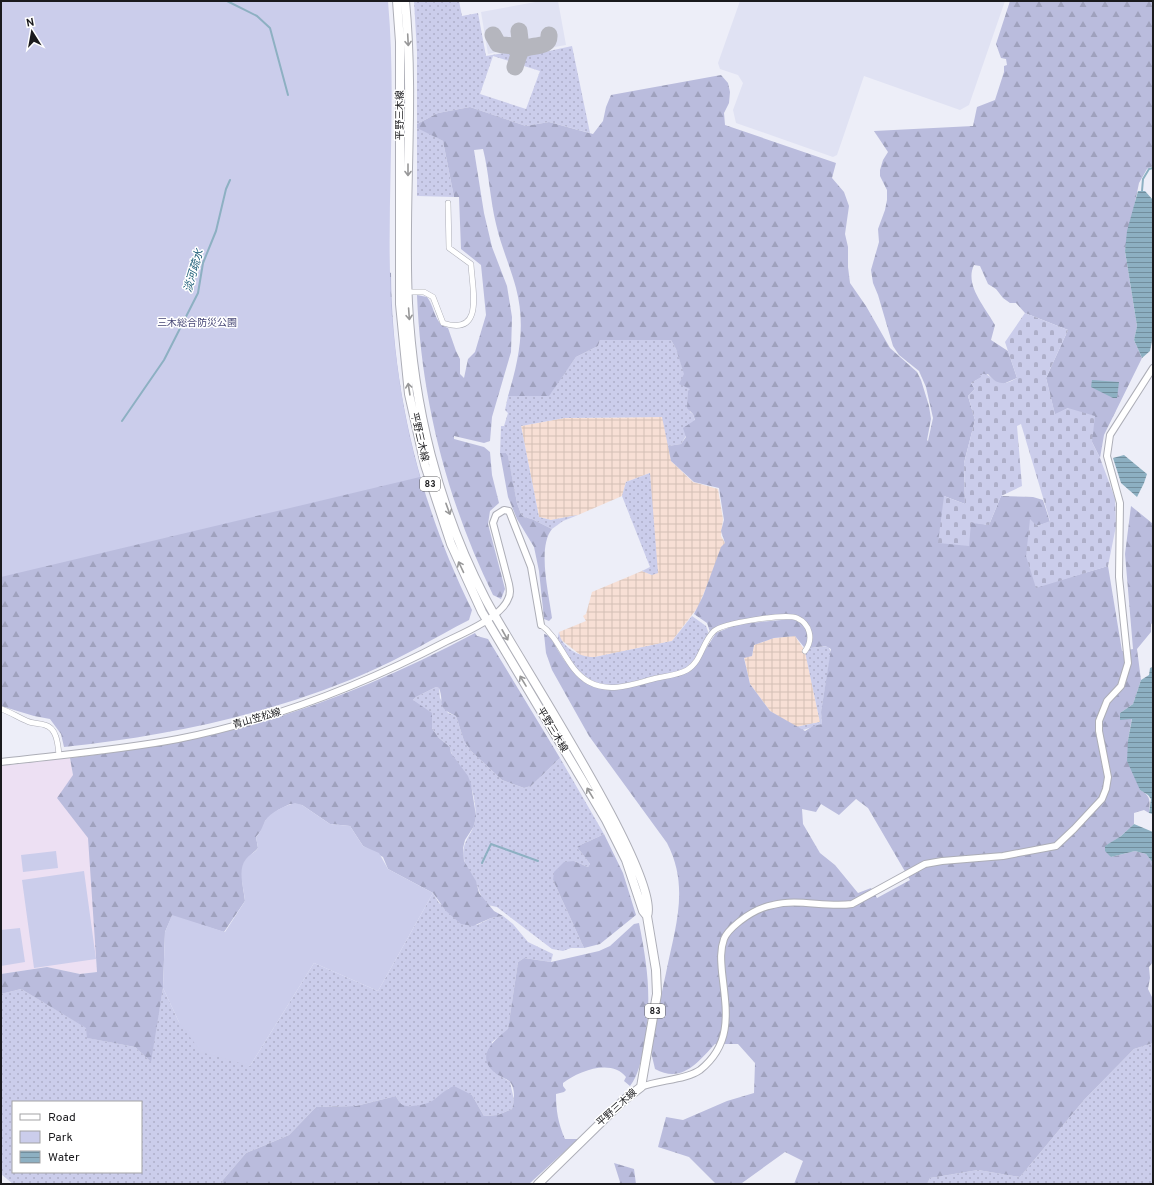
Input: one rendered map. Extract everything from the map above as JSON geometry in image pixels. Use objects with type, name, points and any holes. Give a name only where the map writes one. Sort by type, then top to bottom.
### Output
[{"type":"main road","name":"平野三木線","points":[[397,1],[400,42],[400,304],[408,388],[422,455],[442,520],[460,565],[486,619],[606,820],[626,860],[643,911],[647,916],[656,970],[657,994],[641,1087],[620,1103],[538,1184]]},
{"type":"main road","name":"平野三木線","points":[[405,1],[409,66],[408,292],[415,376],[433,462],[468,563],[493,614],[616,824],[635,864],[645,891],[650,909],[647,916]]},
{"type":"street","points":[[408,292],[424,292],[433,297],[443,323],[450,326],[465,324],[471,318],[474,310],[471,264],[449,248],[448,203]]},
{"type":"street","points":[[641,1087],[693,1073],[708,1062],[717,1050],[725,1035],[727,1015],[721,954],[724,938],[728,931],[745,917],[771,905],[784,902],[840,906],[852,904],[925,864],[942,861],[1003,856],[1056,846],[1099,803],[1105,792],[1108,781],[1107,766],[1099,731],[1099,721],[1107,701],[1121,686],[1128,664],[1119,577],[1120,503],[1107,456],[1110,435],[1153,368]]},
{"type":"street","name":"青山笠松線","points":[[1,762],[164,741],[264,718],[321,699],[372,678],[430,650],[486,619],[505,604],[510,594],[493,523],[498,512],[506,509],[530,560],[535,582],[541,625]]},
{"type":"street","points":[[541,625],[553,634],[554,639],[564,655],[581,676],[593,684],[605,686],[632,685],[686,670],[698,660],[708,638],[715,630],[732,623],[776,618],[797,618],[804,622],[810,632],[809,643],[805,651]]},
{"type":"street","points":[[1,709],[14,713],[28,722],[47,726],[56,737],[60,755]]},
{"type":"shaded area","points":[[541,1],[558,1],[566,45],[515,54],[510,49],[488,54],[481,12]]},
{"type":"shaded area","points":[[740,1],[1005,1],[969,105],[960,110],[864,76],[837,155],[833,157],[736,123],[733,110],[743,83],[738,75],[720,69],[718,63]]},
{"type":"shaded area","points":[[663,417],[671,461],[693,482],[718,489],[723,519],[721,536],[725,543],[698,607],[672,641],[595,657],[583,657],[560,639],[559,632],[586,621],[583,616],[586,614],[592,592],[642,571],[652,575],[650,473],[626,482],[622,496],[578,515],[551,520],[539,517],[521,426],[564,418]]},
{"type":"shaded area","points":[[795,636],[805,651],[820,722],[796,727],[770,711],[750,684],[744,657],[752,656],[754,645],[774,638]]},
{"type":"shaded area","points":[[70,758],[73,775],[89,792],[97,972],[80,974],[47,967],[1,974],[1,766]]},
{"type":"green space","name":"三木総合防災公園","points":[[1,1],[388,1],[392,77],[390,228],[391,304],[401,391],[409,434],[420,477],[1,577]]},
{"type":"green space","points":[[414,1],[459,1],[462,16],[478,13],[486,56],[510,52],[512,54],[509,61],[493,56],[480,94],[526,109],[540,71],[524,66],[526,56],[572,46],[590,133],[549,122],[526,126],[470,107],[438,113],[417,124],[417,52]]},
{"type":"green space","points":[[1010,1],[1153,1],[1153,166],[1147,169],[1139,183],[1125,251],[1137,326],[1134,340],[1142,358],[1104,435],[1100,458],[1092,442],[1068,408],[1055,415],[1046,378],[1068,330],[1025,313],[1016,303],[1010,303],[1003,298],[996,289],[988,284],[980,266],[974,265],[972,280],[974,288],[977,296],[995,325],[991,340],[1008,351],[1017,378],[1003,384],[995,382],[988,374],[971,383],[975,389],[968,396],[975,420],[964,463],[965,504],[944,496],[971,522],[989,525],[1001,496],[1033,497],[1043,500],[1050,522],[1036,526],[1030,520],[1036,587],[1108,566],[1122,651],[1133,649],[1125,554],[1131,506],[1152,523],[1153,521],[1153,623],[1151,624],[1151,632],[1137,649],[1141,680],[1133,704],[1120,713],[1120,719],[1132,718],[1128,740],[1140,790],[1148,796],[1149,799],[1149,813],[1144,810],[1134,813],[1134,824],[1121,836],[1106,846],[1111,857],[1135,851],[1146,854],[1153,863],[1153,962],[1149,967],[1150,978],[1148,989],[1153,999],[1153,1043],[1134,1049],[1084,1100],[1020,1177],[978,1170],[930,1178],[927,1184],[794,1184],[803,1161],[785,1152],[742,1183],[716,1184],[689,1157],[658,1147],[666,1117],[683,1120],[727,1101],[754,1093],[755,1063],[738,1044],[715,1044],[696,1064],[689,1069],[673,1074],[655,1069],[651,1052],[678,907],[678,875],[674,859],[667,843],[589,736],[552,670],[546,653],[544,634],[550,636],[568,665],[582,679],[595,685],[621,689],[679,675],[695,666],[716,633],[738,624],[793,619],[803,624],[807,632],[808,641],[804,647],[795,636],[774,638],[754,645],[752,656],[744,658],[750,684],[770,711],[805,731],[813,726],[822,724],[821,712],[831,649],[826,646],[810,648],[811,637],[809,626],[804,620],[798,618],[777,616],[740,620],[723,624],[710,632],[707,623],[694,614],[703,596],[721,547],[725,543],[721,531],[724,520],[719,488],[694,482],[671,461],[668,446],[681,444],[686,437],[683,428],[695,420],[693,414],[687,408],[688,391],[690,389],[679,384],[684,374],[676,349],[671,340],[600,340],[598,346],[576,357],[549,396],[508,396],[518,356],[521,316],[516,288],[496,224],[483,149],[474,150],[484,213],[492,247],[507,286],[512,317],[511,352],[492,417],[490,441],[484,443],[454,436],[454,439],[484,447],[490,452],[492,475],[499,503],[490,511],[488,524],[505,589],[501,599],[493,595],[462,523],[439,449],[424,373],[417,295],[427,297],[437,319],[443,326],[448,328],[460,359],[460,374],[464,378],[468,359],[475,352],[486,315],[481,265],[461,249],[459,197],[454,197],[443,141],[417,128],[417,124],[438,113],[470,107],[526,126],[549,122],[593,134],[603,121],[606,107],[611,95],[721,75],[728,83],[730,92],[729,103],[724,113],[725,125],[836,163],[832,178],[844,192],[849,206],[845,234],[848,247],[850,283],[866,306],[890,348],[917,372],[921,380],[929,406],[931,419],[928,441],[933,418],[926,387],[919,371],[899,355],[893,346],[873,283],[871,270],[879,242],[878,229],[887,200],[887,190],[880,176],[880,170],[883,160],[888,152],[874,131],[973,126],[977,107],[995,100],[1004,72],[1004,66],[1007,65],[1006,59],[1001,58],[996,44]],"holes":[[[856,799],[868,808],[910,880],[877,898],[871,888],[858,893],[835,865],[820,853],[803,824],[802,809],[816,812],[821,804],[839,815]]]},
{"type":"green space","name":"三木総合防災公園","points":[[1,71],[391,273],[397,360],[403,403],[412,446],[438,530],[472,610],[469,620],[391,662],[328,688],[291,701],[217,722],[141,737],[64,747],[61,734],[50,719],[34,716],[1,706]]},
{"type":"green space","points":[[417,127],[443,141],[454,197],[417,196]]},
{"type":"green space","points":[[1025,313],[1068,330],[1046,378],[1055,414],[1068,408],[1095,416],[1092,442],[1100,458],[1115,498],[1116,526],[1108,566],[1036,588],[1026,556],[1030,519],[1037,526],[1050,521],[1021,424],[1017,426],[1022,486],[1001,496],[989,525],[971,523],[969,546],[938,543],[944,496],[965,504],[964,463],[975,420],[968,396],[975,389],[971,383],[981,377],[980,374],[987,375],[999,383],[1008,382],[1017,378],[1005,342]]},
{"type":"green space","points":[[600,340],[671,340],[676,349],[690,389],[688,400],[690,412],[693,414],[695,421],[681,444],[668,446],[662,417],[564,418],[521,426],[539,517],[551,520],[578,515],[563,521],[552,529],[532,519],[524,517],[521,514],[517,503],[508,457],[506,453],[500,453],[501,426],[504,426],[508,413],[505,410],[508,396],[548,396],[576,357],[598,346]]},
{"type":"green space","points":[[500,453],[506,453],[508,456],[517,503],[521,514],[524,517],[532,519],[552,529],[545,547],[545,572],[552,618],[549,621],[544,619],[539,571],[534,547],[517,519],[508,497]]},
{"type":"green space","points":[[650,473],[658,573],[652,575],[642,571],[650,567],[622,496],[626,482]]},
{"type":"green space","points":[[692,616],[706,626],[709,634],[692,662],[677,672],[622,684],[606,685],[586,677],[572,663],[557,641],[559,632],[564,643],[572,651],[584,656],[595,657],[672,641]]},
{"type":"green space","points":[[475,633],[477,636],[488,639],[560,758],[531,786],[524,788],[502,780],[471,751],[464,741],[456,716],[449,713],[443,707],[439,688],[436,687],[413,700],[432,713],[432,728],[439,738],[450,747],[451,753],[468,776],[471,784],[476,816],[474,826],[465,840],[463,848],[464,861],[476,881],[479,893],[494,911],[503,916],[491,918],[473,926],[461,924],[446,911],[433,893],[388,869],[383,857],[363,846],[350,826],[330,824],[302,805],[290,804],[278,810],[265,821],[264,827],[256,837],[258,848],[249,857],[242,873],[245,901],[224,932],[172,916],[165,932],[163,988],[151,1062],[135,1047],[87,1038],[86,1028],[21,989],[1,994],[1,974],[47,967],[80,974],[97,972],[88,838],[57,798],[73,775],[70,758],[164,745],[219,733],[286,715],[382,678]]},
{"type":"green space","points":[[828,646],[831,652],[821,712],[822,724],[803,730],[796,727],[820,722],[805,652],[810,648]]},
{"type":"green space","points":[[436,687],[439,688],[440,698],[448,713],[456,716],[464,741],[471,751],[502,780],[524,788],[531,786],[560,758],[604,834],[577,847],[590,864],[588,867],[574,861],[553,880],[584,948],[571,948],[563,951],[552,949],[497,907],[489,905],[481,896],[474,878],[466,865],[463,854],[465,845],[474,825],[476,815],[470,783],[453,756],[450,747],[439,738],[413,700]]},
{"type":"green space","points":[[295,803],[302,805],[330,824],[350,826],[363,846],[379,853],[388,869],[433,893],[378,991],[314,963],[250,1066],[201,1052],[179,1022],[163,988],[165,932],[172,915],[225,932],[245,901],[241,874],[242,868],[246,859],[258,848],[256,837],[267,818],[283,807]]},
{"type":"green space","points":[[604,834],[623,873],[636,915],[600,944],[584,948],[553,880],[554,872],[564,862],[574,861],[588,867],[590,864],[577,847]]},
{"type":"green space","points":[[56,851],[58,868],[23,872],[21,855]]},
{"type":"green space","points":[[84,871],[96,959],[34,968],[22,880]]},
{"type":"green space","points":[[433,893],[439,903],[477,925],[491,918],[503,916],[513,924],[528,942],[553,954],[551,962],[524,958],[518,962],[508,1030],[492,1042],[494,1072],[510,1082],[514,1100],[512,1109],[498,1115],[484,1116],[472,1095],[449,1088],[435,1101],[426,1105],[405,1107],[400,1104],[396,1096],[356,1106],[316,1107],[289,1135],[246,1153],[222,1181],[223,1184],[13,1184],[1,1174],[1,994],[21,989],[87,1028],[88,1038],[135,1047],[150,1061],[163,988],[179,1022],[250,1066],[314,963],[378,991]]},
{"type":"green space","points":[[639,923],[647,970],[648,1014],[644,1046],[636,1077],[630,1086],[624,1081],[626,1077],[620,1071],[604,1067],[595,1068],[577,1074],[563,1083],[566,1090],[556,1094],[559,1122],[565,1139],[578,1139],[529,1184],[223,1184],[222,1181],[246,1153],[289,1135],[316,1107],[356,1106],[396,1096],[400,1103],[404,1105],[421,1105],[432,1101],[443,1092],[454,1086],[472,1095],[484,1116],[498,1115],[512,1109],[514,1096],[512,1085],[510,1082],[494,1072],[486,1060],[489,1048],[508,1029],[518,962],[524,958],[551,962],[599,951],[610,946],[634,924]]},
{"type":"green space","points":[[20,928],[25,962],[1,966],[1,930]]},
{"type":"green space","points":[[1153,1043],[1153,1184],[927,1184],[930,1178],[978,1170],[1020,1177],[1084,1100],[1134,1049]]},
{"type":"green space","points":[[614,1163],[634,1169],[636,1184],[619,1184],[620,1182]]},
{"type":"water","points":[[1138,191],[1145,191],[1153,200],[1153,336],[1150,351],[1142,358],[1134,340],[1137,326],[1125,251],[1127,231]]},
{"type":"water","points":[[1092,380],[1119,382],[1117,398],[1113,398],[1091,387]]},
{"type":"water","points":[[1124,455],[1147,474],[1137,497],[1121,483],[1113,458]]},
{"type":"water","points":[[1153,667],[1153,814],[1149,813],[1151,799],[1140,790],[1127,761],[1128,740],[1132,719],[1120,720],[1120,713],[1133,704],[1141,680],[1149,675],[1150,668]]},
{"type":"water","points":[[1134,824],[1153,832],[1153,863],[1146,854],[1135,851],[1111,857],[1105,851],[1105,846],[1121,836]]},
{"type":"waterway","name":"淡河疏水","points":[[227,1],[257,16],[270,28],[288,95]]},
{"type":"waterway","points":[[1142,191],[1143,179],[1149,169],[1153,168]]},
{"type":"waterway","name":"淡河疏水","points":[[122,421],[164,360],[198,293],[203,263],[216,231],[226,189],[230,180]]},
{"type":"waterway","points":[[482,863],[491,844],[538,861]]},
{"type":"taxiway","points":[[515,67],[521,48],[519,31]]},
{"type":"taxiway","points":[[493,35],[498,44],[516,48],[519,55]]},
{"type":"taxiway","points":[[520,51],[528,47],[543,45],[548,40],[549,35]]}]
